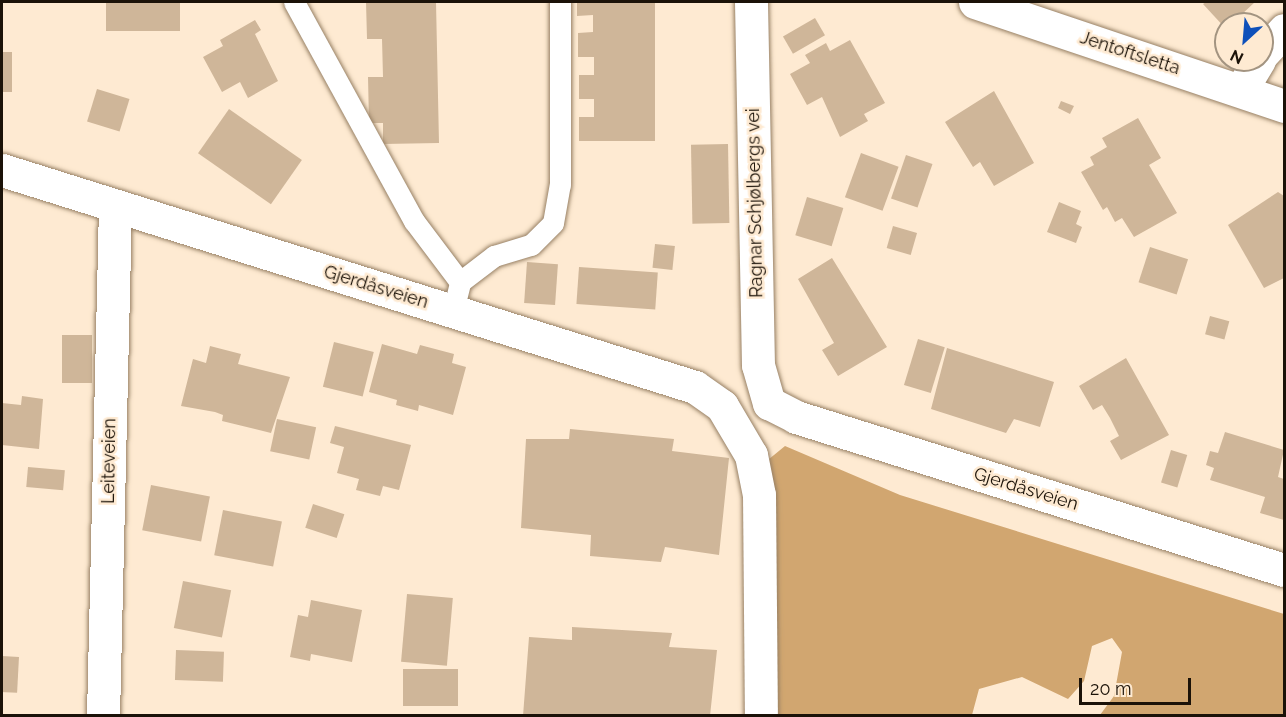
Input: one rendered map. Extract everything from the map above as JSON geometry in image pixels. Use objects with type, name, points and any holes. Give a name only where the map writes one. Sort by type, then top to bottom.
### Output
[{"type":"street","name":"Ragnar Schjølbergs vei","points":[[751,2],[758,365],[769,403]]},
{"type":"street","name":"Jentoftsletta","points":[[975,2],[1284,106]]},
{"type":"street","points":[[1241,90],[1252,72]]},
{"type":"street","name":"Gjerdåsveien","points":[[2,170],[115,207],[456,296],[695,387],[722,406],[738,426],[759,495],[761,716]]},
{"type":"street","name":"Leiteveien","points":[[103,716],[115,207]]},
{"type":"street","name":"Gjerdåsveien","points":[[769,403],[796,417],[1284,570]]},
{"type":"lane","points":[[294,2],[456,296],[494,256],[531,245],[553,223],[560,185],[560,2]]},
{"type":"shaded area","points":[[785,446],[900,495],[1284,614],[1284,715],[1100,715],[1114,696],[1122,652],[1112,638],[1092,646],[1084,681],[1068,699],[1022,677],[979,689],[972,715],[772,715],[763,464]]},
{"type":"building","points":[[106,2],[180,2],[180,31],[106,31]]},
{"type":"building","points":[[366,2],[436,2],[439,143],[383,144],[383,123],[369,123],[368,77],[383,77],[382,39],[367,39]]},
{"type":"building","points":[[577,2],[655,2],[655,141],[579,141],[579,117],[594,117],[594,99],[579,99],[579,75],[594,75],[594,57],[578,57],[578,33],[593,32],[593,15],[577,16]]},
{"type":"building","points":[[1206,2],[1255,2],[1244,12],[1214,12],[1214,16],[1203,4]]},
{"type":"building","points":[[815,18],[825,35],[793,54],[783,36]]},
{"type":"building","points":[[255,20],[261,30],[255,34],[278,81],[248,98],[240,82],[222,92],[203,57],[223,46],[220,40]]},
{"type":"building","points":[[850,40],[885,103],[864,114],[868,121],[840,137],[822,97],[807,105],[790,74],[810,63],[805,55],[826,43],[830,51]]},
{"type":"building","points":[[2,52],[12,52],[12,92],[2,92]]},
{"type":"building","points":[[97,89],[130,99],[120,131],[87,122]]},
{"type":"building","points":[[994,91],[1034,163],[994,186],[980,162],[973,167],[945,122]]},
{"type":"building","points":[[1061,101],[1074,106],[1070,114],[1058,108]]},
{"type":"building","points":[[229,109],[302,160],[271,204],[198,153]]},
{"type":"building","points":[[1138,118],[1161,158],[1149,165],[1177,213],[1134,237],[1122,218],[1115,222],[1107,207],[1103,210],[1081,172],[1094,165],[1090,157],[1107,147],[1102,138]]},
{"type":"building","points":[[728,144],[729,223],[692,224],[691,145]]},
{"type":"building","points":[[861,153],[899,167],[883,211],[845,197]]},
{"type":"building","points":[[906,155],[932,164],[917,208],[891,198]]},
{"type":"building","points":[[1278,192],[1284,196],[1284,278],[1264,288],[1228,225]]},
{"type":"building","points":[[807,197],[843,208],[832,246],[795,235]]},
{"type":"building","points":[[1059,202],[1081,211],[1076,224],[1082,227],[1076,243],[1047,232]]},
{"type":"building","points":[[893,226],[917,233],[911,255],[887,248]]},
{"type":"building","points":[[655,244],[675,246],[672,270],[652,268]]},
{"type":"building","points":[[1150,247],[1188,259],[1177,295],[1139,282]]},
{"type":"building","points":[[832,258],[887,347],[838,376],[822,350],[834,343],[798,279]]},
{"type":"building","points":[[527,262],[558,264],[555,305],[524,303]]},
{"type":"building","points":[[579,267],[658,273],[655,309],[576,304]]},
{"type":"building","points":[[1210,316],[1229,321],[1224,340],[1205,334]]},
{"type":"building","points":[[62,335],[92,335],[92,383],[62,383]]},
{"type":"building","points":[[918,339],[945,347],[931,393],[904,385]]},
{"type":"building","points":[[334,342],[374,352],[363,397],[323,387]]},
{"type":"building","points":[[382,344],[417,354],[420,345],[454,354],[452,363],[466,367],[453,415],[419,405],[418,411],[396,405],[397,400],[369,392]]},
{"type":"building","points":[[210,346],[241,354],[238,364],[290,377],[271,433],[222,421],[223,415],[215,412],[181,406],[193,359],[206,363]]},
{"type":"building","points":[[947,348],[1054,382],[1040,427],[1014,419],[1006,433],[931,409]]},
{"type":"building","points":[[1126,358],[1169,435],[1121,460],[1110,441],[1119,436],[1110,418],[1102,405],[1093,410],[1079,386]]},
{"type":"building","points":[[22,396],[43,399],[39,449],[2,445],[2,403],[21,405]]},
{"type":"building","points":[[277,419],[316,427],[309,460],[270,451]]},
{"type":"building","points":[[335,426],[411,445],[399,490],[383,486],[380,496],[356,490],[359,479],[337,473],[344,447],[330,443]]},
{"type":"building","points":[[570,429],[674,439],[672,451],[729,458],[719,555],[665,547],[661,562],[590,556],[591,535],[521,528],[526,439],[569,439]]},
{"type":"building","points":[[1225,432],[1284,450],[1278,477],[1284,479],[1284,520],[1260,513],[1265,497],[1210,480],[1214,468],[1206,465],[1210,451],[1218,453]]},
{"type":"building","points":[[1171,450],[1187,455],[1177,487],[1161,483]]},
{"type":"building","points":[[28,467],[65,470],[63,490],[26,487]]},
{"type":"building","points":[[151,485],[210,496],[201,542],[142,530]]},
{"type":"building","points":[[313,504],[344,514],[337,538],[305,528]]},
{"type":"building","points":[[223,510],[282,521],[273,567],[214,555]]},
{"type":"building","points":[[183,581],[231,590],[222,637],[174,628]]},
{"type":"building","points":[[407,594],[453,598],[447,666],[401,662]]},
{"type":"building","points":[[311,600],[362,610],[352,662],[311,654],[310,661],[290,657],[298,615],[308,617]]},
{"type":"building","points":[[572,627],[672,633],[669,647],[717,650],[710,716],[523,716],[529,637],[572,640]]},
{"type":"building","points":[[176,650],[224,652],[223,682],[175,680]]},
{"type":"building","points":[[2,656],[19,657],[17,693],[2,692]]},
{"type":"building","points":[[403,669],[458,669],[458,706],[403,706]]}]
